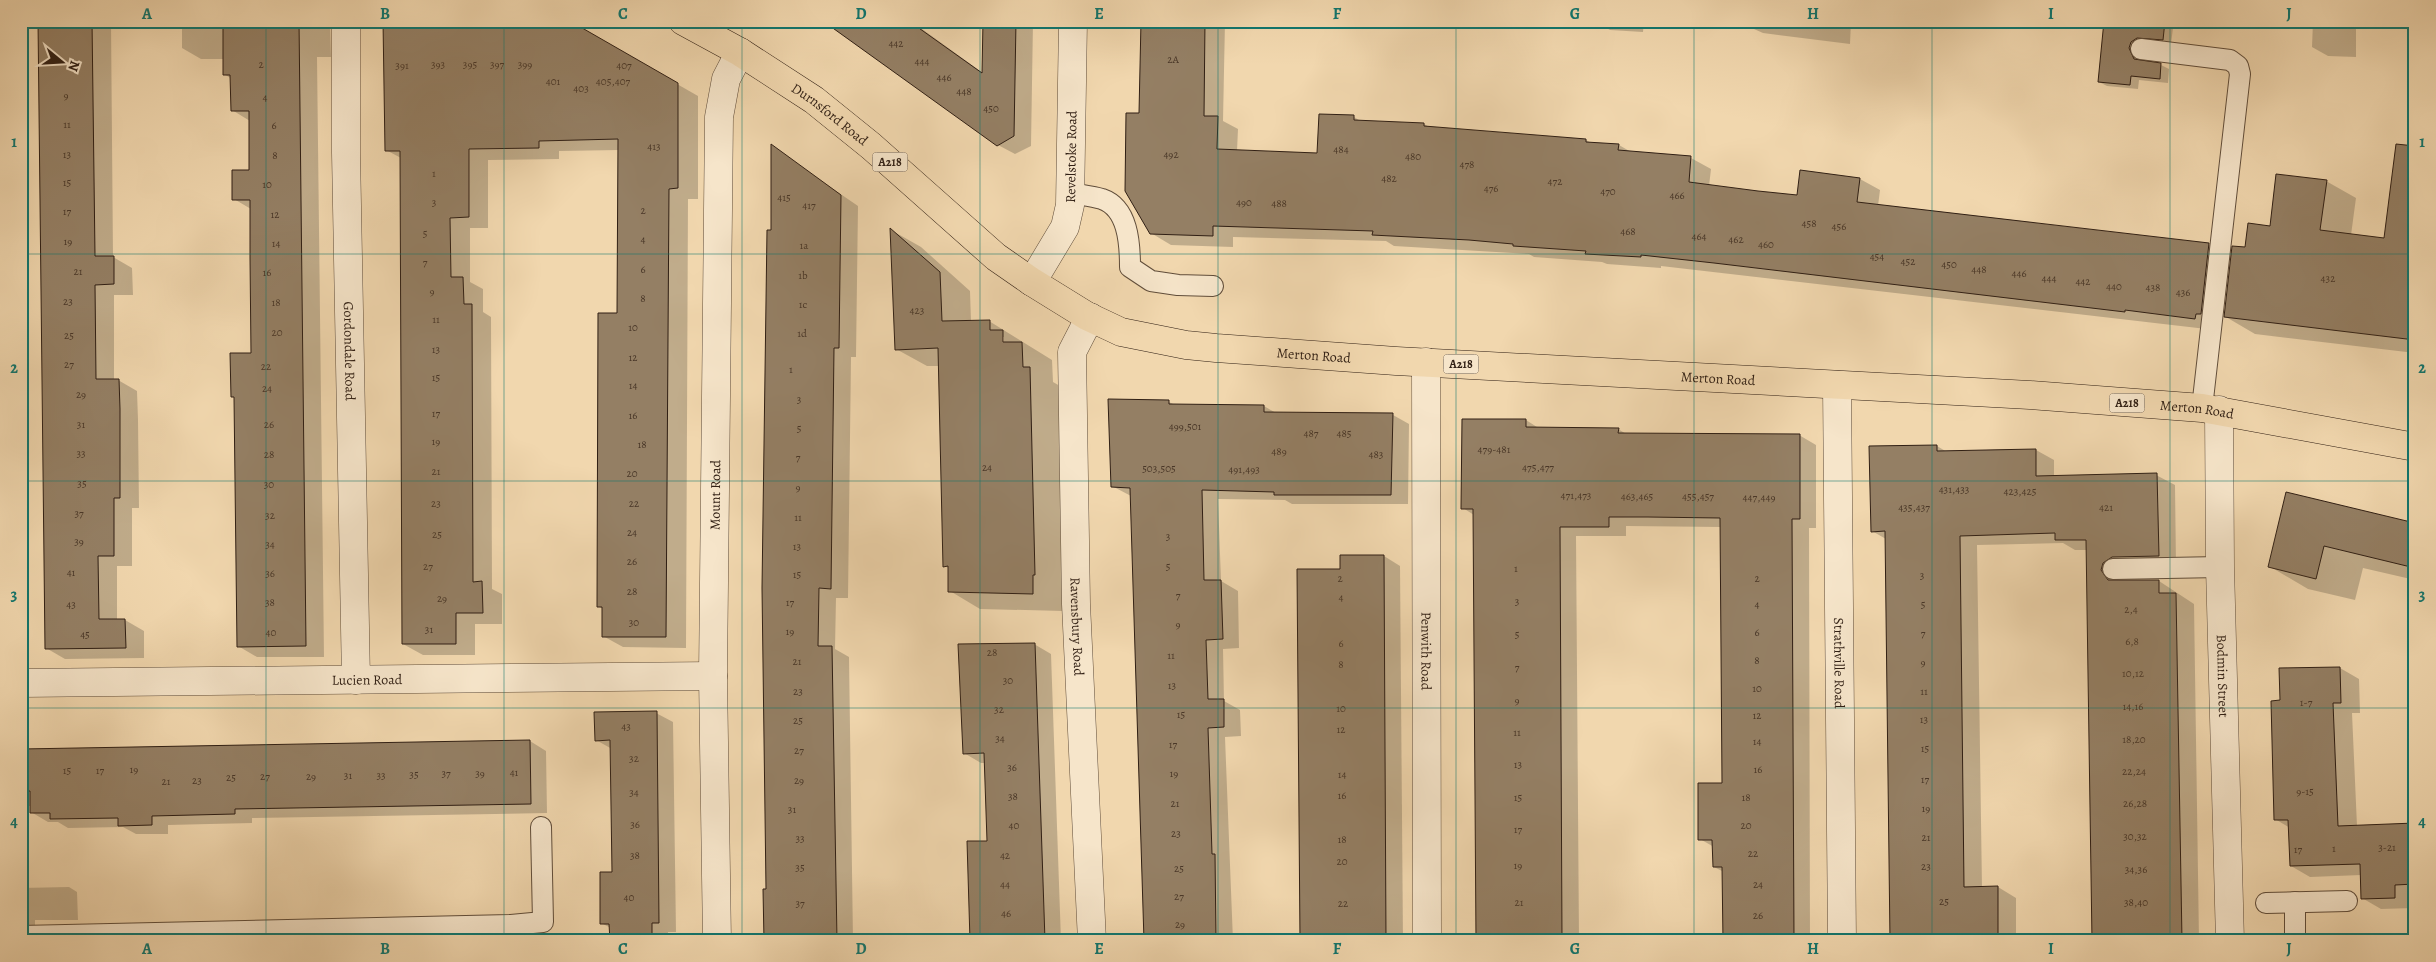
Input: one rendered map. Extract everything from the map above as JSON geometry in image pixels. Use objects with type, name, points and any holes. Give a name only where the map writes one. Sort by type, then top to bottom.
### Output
[{"type":"main road","name":"Durnsford Road","points":[[684,21],[740,52],[814,100],[871,146],[996,257],[1032,282]]},
{"type":"main road","name":"Merton Road","points":[[1032,282],[1090,317],[1121,332],[1186,345],[1426,362],[2030,395],[2211,409],[2415,447]]},
{"type":"street","name":"Gordondale Road","points":[[346,21],[346,163],[356,680]]},
{"type":"street","name":"Revelstoke Road","points":[[1032,282],[1065,228],[1070,206],[1073,21]]},
{"type":"street","name":"Mount Road","points":[[717,941],[712,676],[719,117],[726,79],[740,52]]},
{"type":"street","name":"Ravensbury Road","points":[[1090,317],[1072,352],[1076,604],[1092,941]]},
{"type":"street","name":"Penwith Road","points":[[1426,362],[1428,941]]},
{"type":"street","name":"Strathville Road","points":[[1837,385],[1842,941]]},
{"type":"street","name":"Bodmin Street","points":[[2211,409],[2220,567],[2230,941]]},
{"type":"street","name":"Lucien Road","points":[[21,683],[712,676]]},
{"type":"lane","points":[[2141,49],[2230,60],[2238,66],[2240,74],[2211,409]]},
{"type":"lane","points":[[1071,193],[1103,199],[1117,209],[1129,237],[1130,267],[1151,281],[1178,285],[1213,286]]},
{"type":"lane","points":[[2113,569],[2220,567]]},
{"type":"lane","points":[[21,936],[512,933],[543,922],[541,826]]},
{"type":"lane","points":[[2266,903],[2348,901]]},
{"type":"lane","points":[[2295,902],[2295,941]]},
{"type":"building","points":[[38,21],[92,21],[95,256],[114,256],[114,284],[95,285],[96,379],[119,379],[120,409],[120,498],[114,498],[114,556],[98,556],[99,619],[125,619],[126,648],[45,649]]},
{"type":"building","points":[[223,21],[299,21],[306,646],[237,647],[234,397],[231,397],[230,353],[251,353],[250,200],[232,200],[232,170],[249,170],[249,111],[231,111],[230,75],[223,75]]},
{"type":"building","points":[[383,21],[570,21],[678,83],[678,188],[669,189],[666,637],[602,637],[602,607],[597,607],[598,313],[617,313],[618,139],[539,141],[539,148],[469,149],[469,217],[450,218],[451,277],[463,277],[464,304],[472,304],[473,582],[482,581],[483,613],[456,613],[456,644],[402,644],[400,151],[385,151]]},
{"type":"building","points":[[823,21],[909,21],[982,73],[983,21],[1016,21],[1014,136],[997,146]]},
{"type":"building","points":[[1141,21],[1205,21],[1204,116],[1218,116],[1217,149],[1317,153],[1319,114],[1354,115],[1354,120],[1424,123],[1424,126],[1586,139],[1586,142],[1619,144],[1618,150],[1691,156],[1689,182],[1758,191],[1797,195],[1800,170],[1860,178],[1857,202],[2209,243],[2201,314],[2196,314],[2195,319],[2125,310],[2125,312],[1641,255],[1641,257],[1585,254],[1586,251],[1513,246],[1513,244],[1469,240],[1372,235],[1373,231],[1213,226],[1213,236],[1150,234],[1125,191],[1126,113],[1139,113]]},
{"type":"building","points":[[2104,21],[2165,21],[2163,40],[2137,38],[2131,42],[2129,48],[2134,59],[2161,63],[2160,79],[2131,76],[2130,85],[2098,82]]},
{"type":"building","points":[[771,144],[841,195],[839,348],[834,348],[831,589],[819,588],[818,646],[832,646],[837,941],[764,941],[763,889],[766,889],[762,588],[767,230],[771,230]]},
{"type":"building","points":[[2396,144],[2415,146],[2415,340],[2224,317],[2232,246],[2245,247],[2248,223],[2270,226],[2276,174],[2327,180],[2320,230],[2384,238]]},
{"type":"building","points":[[890,228],[940,272],[942,321],[990,320],[990,330],[1003,330],[1003,342],[1022,342],[1023,367],[1030,367],[1035,575],[1033,575],[1033,594],[948,592],[948,566],[943,567],[938,348],[895,350]]},
{"type":"building","points":[[1108,399],[1169,400],[1169,404],[1264,405],[1264,412],[1393,413],[1391,495],[1274,495],[1274,492],[1202,490],[1204,580],[1221,580],[1223,639],[1206,640],[1208,699],[1224,699],[1224,727],[1208,728],[1212,854],[1215,854],[1216,941],[1144,941],[1130,488],[1111,487]]},
{"type":"building","points":[[1462,419],[1526,419],[1526,427],[1619,428],[1618,433],[1800,434],[1800,519],[1792,519],[1794,941],[1723,941],[1722,867],[1713,867],[1712,840],[1698,840],[1698,783],[1722,783],[1720,518],[1609,517],[1609,527],[1560,527],[1562,941],[1476,941],[1473,509],[1461,509]]},
{"type":"building","points":[[1937,445],[1937,451],[2036,449],[2036,476],[2157,473],[2159,556],[2112,557],[2103,563],[2101,570],[2108,580],[2159,580],[2159,593],[2176,593],[2182,941],[2092,941],[2086,540],[2055,540],[2055,533],[1960,536],[1964,887],[1998,886],[1998,941],[1890,941],[1885,531],[1871,532],[1869,446]]},
{"type":"building","points":[[2286,492],[2415,523],[2415,568],[2324,546],[2316,579],[2268,567]]},
{"type":"building","points":[[1340,555],[1384,555],[1386,941],[1300,941],[1297,569],[1340,569]]},
{"type":"building","points":[[1035,643],[1045,941],[970,941],[967,841],[987,841],[984,753],[963,754],[958,644]]},
{"type":"building","points":[[2340,667],[2341,703],[2333,703],[2338,826],[2415,823],[2415,884],[2395,885],[2395,898],[2361,899],[2360,864],[2290,866],[2288,820],[2274,820],[2271,701],[2280,700],[2279,668]]},
{"type":"building","points":[[657,711],[659,923],[652,923],[652,941],[610,941],[609,924],[600,924],[600,872],[612,872],[610,740],[595,741],[594,712]]},
{"type":"building","points":[[530,740],[531,804],[235,809],[235,814],[152,816],[152,825],[118,826],[118,818],[50,819],[50,813],[30,813],[30,791],[21,791],[21,749]]}]
